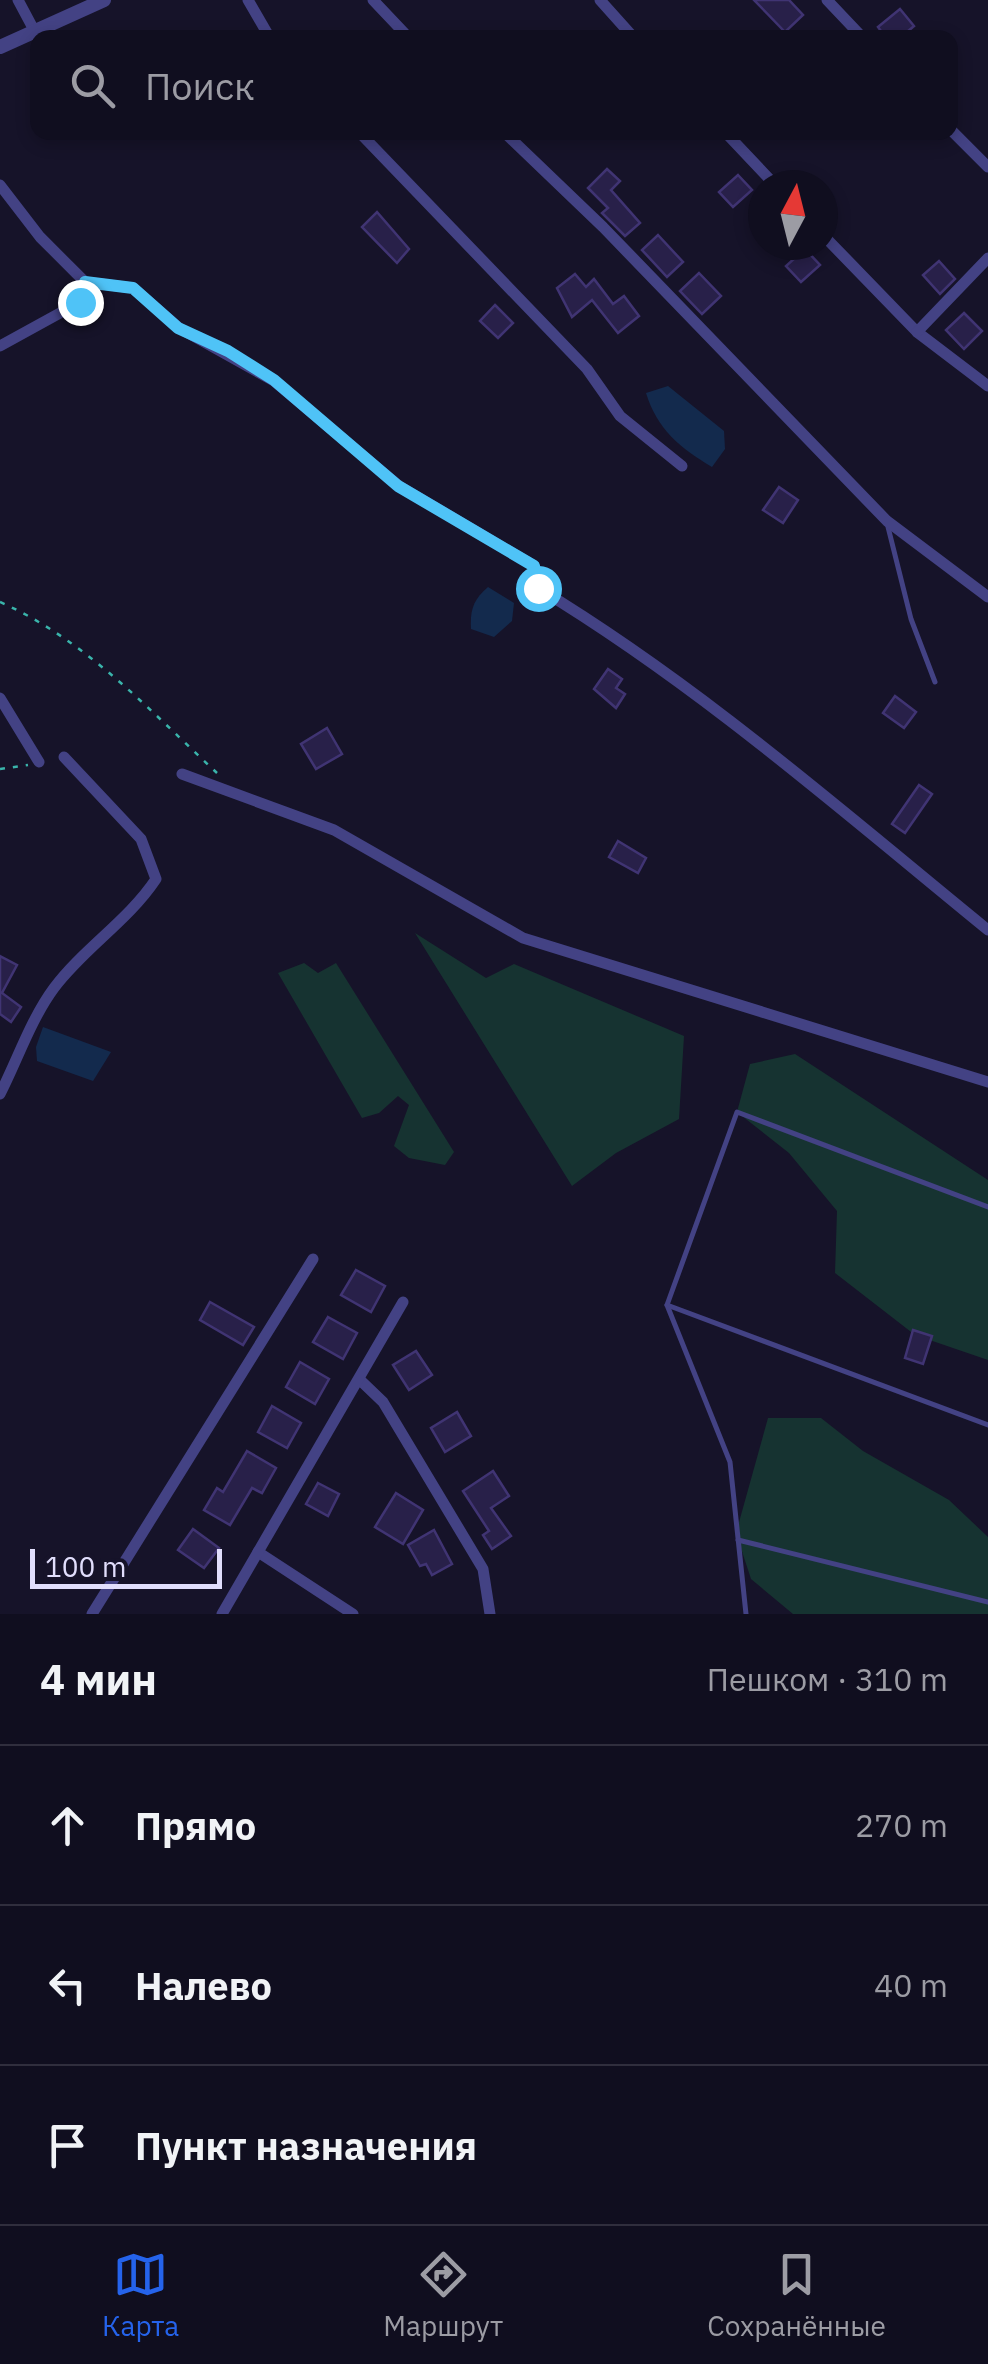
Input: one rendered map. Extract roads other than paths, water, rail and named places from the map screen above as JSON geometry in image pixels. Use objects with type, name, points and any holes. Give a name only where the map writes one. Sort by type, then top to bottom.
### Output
[{"type":"street","points":[[18,0],[34,30],[104,0]]},
{"type":"street","points":[[248,0],[265,30]]},
{"type":"street","points":[[373,0],[401,30]]},
{"type":"street","points":[[600,0],[627,30]]},
{"type":"street","points":[[826,0],[855,30]]},
{"type":"street","points":[[0,47],[30,32]]},
{"type":"street","points":[[958,136],[988,168]]},
{"type":"street","points":[[367,140],[587,368],[620,416],[682,466]]},
{"type":"street","points":[[512,140],[604,227],[886,521],[988,597]]},
{"type":"street","points":[[733,140],[761,170]]},
{"type":"street","points":[[0,185],[40,237],[85,282],[133,288],[178,328],[228,351],[274,380],[398,486],[534,566],[538,588],[610,632],[750,736],[988,930]]},
{"type":"street","points":[[838,250],[917,332],[988,386]]},
{"type":"street","points":[[917,332],[988,258]]},
{"type":"street","points":[[0,346],[80,302],[85,282]]},
{"type":"street","points":[[0,698],[39,762]]},
{"type":"street","points":[[0,1094],[52,990],[99,939],[137,907],[156,879],[140,839],[64,757]]},
{"type":"street","points":[[182,774],[334,830],[523,938],[988,1082]]},
{"type":"street","points":[[92,1614],[313,1259]]},
{"type":"street","points":[[222,1614],[403,1302]]},
{"type":"street","points":[[359,1379],[382,1402],[482,1569],[490,1614]]},
{"type":"street","points":[[258,1552],[353,1614]]},
{"type":"lane","points":[[886,521],[910,620],[936,682]]},
{"type":"lane","points":[[746,1614],[730,1462],[667,1304],[736,1112],[988,1208]]},
{"type":"lane","points":[[667,1304],[988,1425]]},
{"type":"lane","points":[[738,1540],[988,1602]]},
{"type":"water","points":[[668,386],[724,431],[725,449],[712,467],[680,445],[656,417],[646,393]]},
{"type":"water","points":[[488,587],[514,603],[512,621],[494,637],[471,629],[474,606]]},
{"type":"water","points":[[43,1027],[111,1052],[93,1081],[37,1061],[36,1047]]}]
